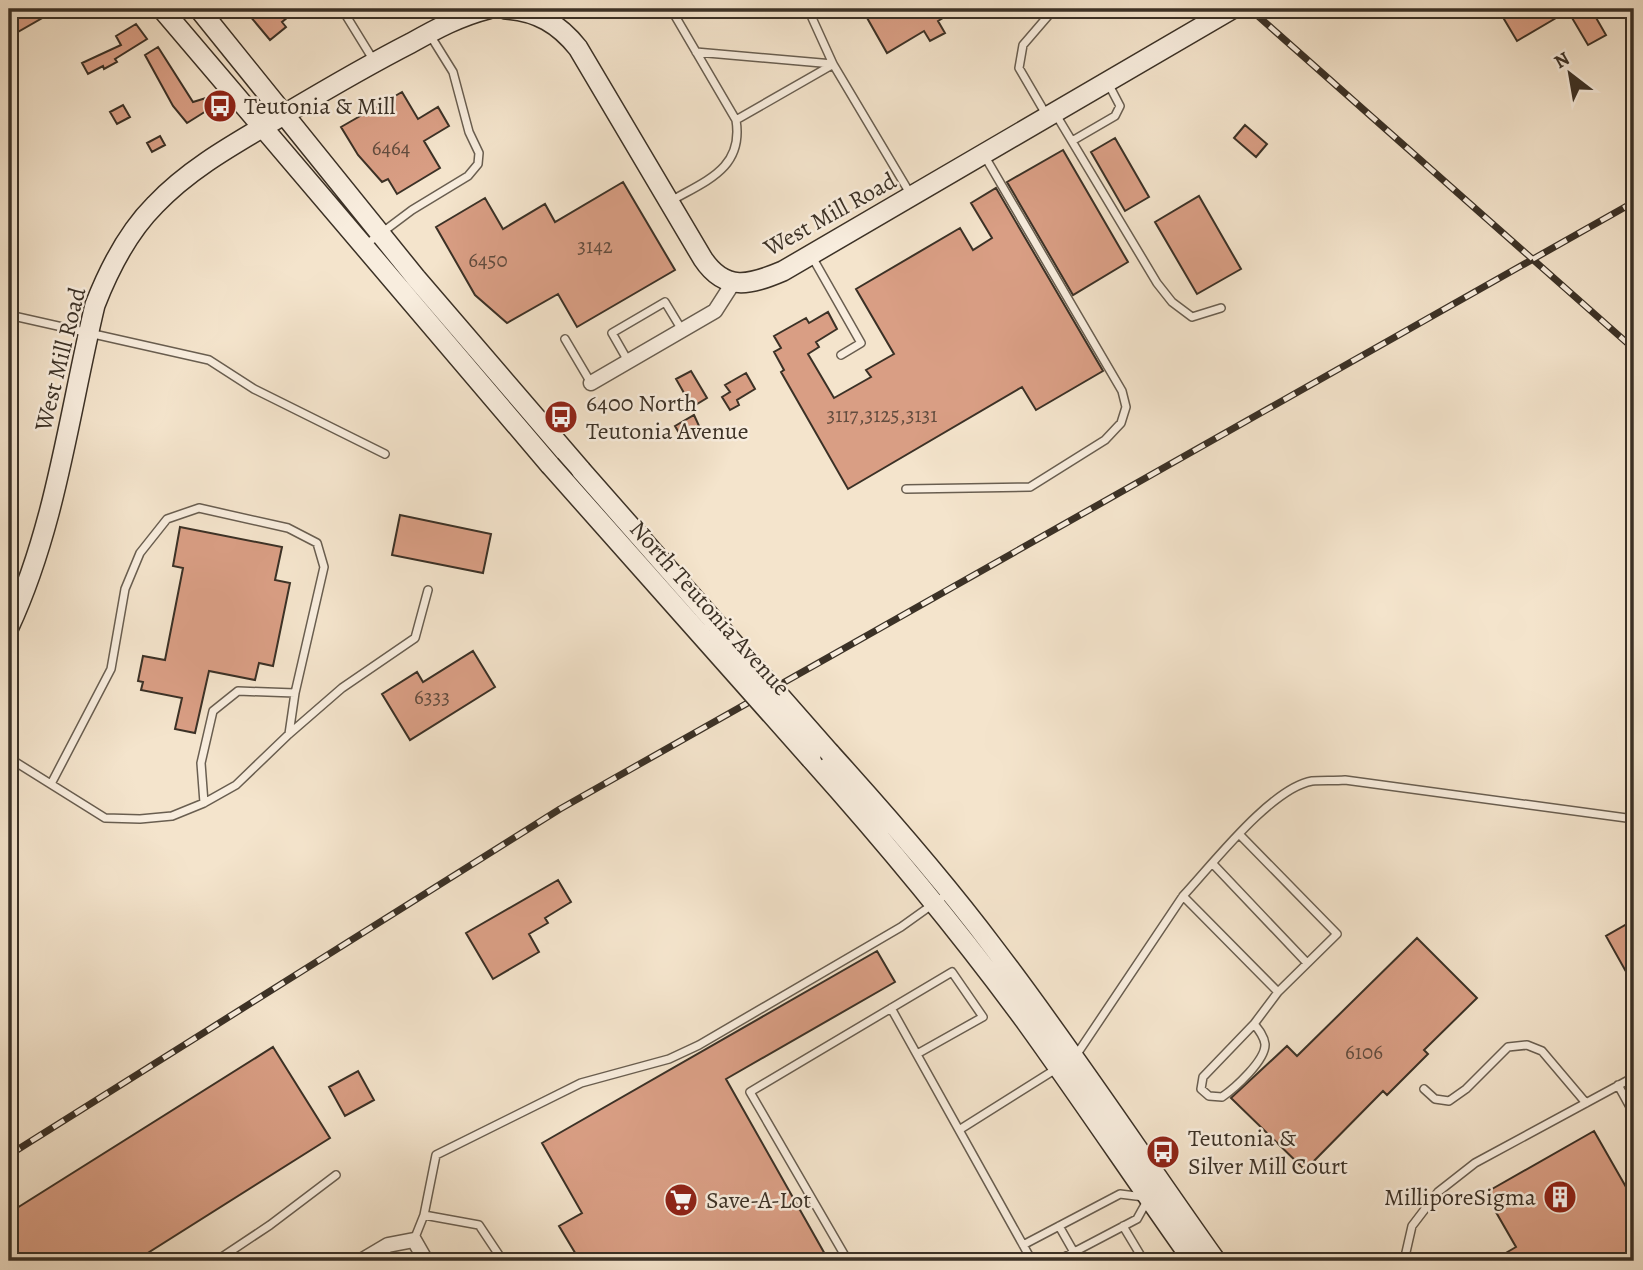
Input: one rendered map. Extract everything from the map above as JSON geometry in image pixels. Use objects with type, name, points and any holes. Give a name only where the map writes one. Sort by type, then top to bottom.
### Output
[{"type":"main road","name":"North Teutonia Avenue","points":[[199,9],[379,233],[942,897],[1066,1063],[1156,1193],[1193,1261]]},
{"type":"main road","name":"West Mill Road","points":[[9,627],[35,565],[48,520],[95,305],[107,275],[127,239],[154,206],[184,177],[374,61],[464,15],[488,9]]},
{"type":"main road","points":[[506,9],[533,13],[565,31],[578,48],[710,270],[721,280],[733,283]]},
{"type":"main road","name":"West Mill Road","points":[[733,283],[763,279],[811,255],[1231,9]]},
{"type":"main road","name":"North Teutonia Avenue","points":[[171,12],[261,128],[550,465],[821,756]]},
{"type":"main road","name":"North Teutonia Avenue","points":[[1156,1193],[1216,1261]]},
{"type":"street","points":[[591,383],[715,311],[733,283]]},
{"type":"street","points":[[361,1261],[388,1245],[414,1240],[426,1261]]},
{"type":"lane","points":[[342,9],[374,61]]},
{"type":"lane","points":[[669,202],[718,174],[730,159],[738,137],[736,120],[671,9]]},
{"type":"lane","points":[[808,9],[833,64],[912,196]]},
{"type":"lane","points":[[1054,9],[1023,45],[1019,68],[1072,141],[1157,283],[1172,302],[1192,317],[1221,308]]},
{"type":"lane","points":[[363,247],[379,233],[468,176],[478,164],[479,153],[469,132],[453,72],[429,33]]},
{"type":"lane","points":[[696,52],[833,64]]},
{"type":"lane","points":[[736,120],[833,64]]},
{"type":"lane","points":[[1072,141],[1119,111],[1120,106],[1107,82]]},
{"type":"lane","points":[[906,489],[1030,487],[1105,440],[1121,423],[1126,407],[1122,391],[983,154]]},
{"type":"lane","points":[[811,255],[861,343],[841,355]]},
{"type":"lane","points":[[628,361],[612,333],[664,302],[682,330]]},
{"type":"lane","points":[[9,315],[209,360],[254,389],[386,454]]},
{"type":"lane","points":[[565,339],[591,383]]},
{"type":"lane","points":[[51,784],[111,669],[125,589],[140,553],[167,519],[199,508],[288,528],[317,543],[324,567],[295,692],[289,734]]},
{"type":"lane","points":[[9,758],[106,818],[172,816],[204,803],[236,785],[342,688],[415,638],[428,590]]},
{"type":"lane","points":[[204,803],[201,763],[213,711],[237,691],[295,692]]},
{"type":"lane","points":[[959,1130],[1066,1063],[1183,896],[1261,812],[1287,791],[1310,782],[1345,780],[1634,819]]},
{"type":"lane","points":[[1240,835],[1336,934],[1278,992],[1254,1024],[1203,1077],[1200,1089],[1209,1096],[1222,1097],[1231,1091],[1261,1058],[1265,1045],[1262,1034],[1254,1024]]},
{"type":"lane","points":[[1213,864],[1307,963]]},
{"type":"lane","points":[[1183,896],[1278,992]]},
{"type":"lane","points":[[414,1240],[424,1215],[436,1155],[581,1083],[668,1059],[699,1045],[901,926],[942,897]]},
{"type":"lane","points":[[848,1261],[750,1091],[952,972],[983,1017],[917,1054]]},
{"type":"lane","points":[[891,1008],[1032,1261]]},
{"type":"lane","points":[[1424,1089],[1434,1099],[1448,1101],[1466,1089],[1508,1047],[1527,1045],[1542,1051],[1586,1102]]},
{"type":"lane","points":[[1404,1261],[1412,1226],[1438,1192],[1475,1163],[1634,1077]]},
{"type":"lane","points":[[1618,1085],[1634,1114]]},
{"type":"lane","points":[[216,1261],[270,1225],[336,1175]]},
{"type":"lane","points":[[1023,1245],[1120,1194],[1156,1193]]},
{"type":"lane","points":[[1057,1261],[1137,1219],[1156,1193]]},
{"type":"lane","points":[[424,1215],[479,1225],[503,1261]]},
{"type":"lane","points":[[1059,1226],[1079,1261]]},
{"type":"lane","points":[[1123,1226],[1144,1261]]},
{"type":"building","points":[[9,9],[58,9],[9,37]]},
{"type":"building","points":[[244,9],[298,9],[282,22],[286,27],[270,40]]},
{"type":"building","points":[[878,9],[958,9],[938,21],[945,33],[930,41],[924,31],[887,53],[866,16]]},
{"type":"building","points":[[1498,9],[1591,9],[1606,35],[1588,45],[1568,11],[1517,41]]},
{"type":"building","points":[[136,24],[147,39],[115,59],[117,62],[88,74],[82,63],[121,45],[116,36]]},
{"type":"building","points":[[158,47],[193,102],[206,98],[211,108],[187,123],[173,106],[145,55]]},
{"type":"building","points":[[402,92],[418,119],[438,107],[449,126],[424,141],[440,168],[397,194],[388,179],[382,182],[358,155],[341,127]]},
{"type":"building","points":[[123,105],[130,117],[117,124],[110,112]]},
{"type":"building","points":[[1245,125],[1267,144],[1256,157],[1234,138]]},
{"type":"building","points":[[160,136],[165,145],[152,152],[147,143]]},
{"type":"building","points":[[1115,138],[1149,197],[1125,211],[1091,152]]},
{"type":"building","points":[[1063,150],[1128,262],[1073,295],[1007,182]]},
{"type":"building","points":[[623,182],[675,270],[577,327],[558,294],[507,323],[475,295],[436,227],[485,198],[503,229],[545,204],[555,222]]},
{"type":"building","points":[[996,188],[1103,371],[1036,410],[1022,387],[848,489],[781,372],[784,370],[774,352],[781,348],[774,336],[806,318],[809,323],[828,312],[837,329],[816,342],[819,347],[808,354],[834,398],[871,377],[866,370],[894,354],[856,289],[960,228],[973,250],[992,238],[971,203]]},
{"type":"building","points":[[1199,196],[1241,269],[1197,294],[1155,222]]},
{"type":"building","points":[[691,371],[707,398],[692,407],[676,379]]},
{"type":"building","points":[[746,373],[755,389],[737,400],[739,405],[730,410],[722,397],[730,392],[725,385]]},
{"type":"building","points":[[694,415],[700,428],[682,438],[675,426]]},
{"type":"building","points":[[400,515],[491,534],[483,573],[392,555]]},
{"type":"building","points":[[180,527],[282,547],[275,580],[290,583],[273,666],[259,663],[255,680],[209,671],[195,733],[175,729],[182,698],[141,690],[143,682],[138,681],[143,656],[165,660],[183,568],[173,566]]},
{"type":"building","points":[[473,651],[495,687],[410,740],[382,694],[417,672],[423,682]]},
{"type":"building","points":[[558,880],[571,902],[545,918],[548,923],[529,934],[539,952],[493,979],[466,933]]},
{"type":"building","points":[[1634,920],[1634,986],[1606,936]]},
{"type":"building","points":[[1417,938],[1477,998],[1424,1050],[1428,1054],[1387,1095],[1383,1091],[1305,1170],[1231,1098],[1287,1046],[1297,1056]]},
{"type":"building","points":[[877,951],[895,982],[726,1079],[826,1256],[818,1261],[580,1261],[559,1226],[582,1213],[542,1143]]},
{"type":"building","points":[[273,1047],[330,1138],[135,1261],[9,1261],[9,1213]]},
{"type":"building","points":[[358,1071],[374,1100],[345,1116],[329,1087]]},
{"type":"building","name":"MilliporeSigma","points":[[1594,1131],[1634,1201],[1634,1261],[1492,1261],[1516,1247],[1485,1193]]},
{"type":"railway","points":[[1250,9],[1634,349]]},
{"type":"railway","points":[[9,1155],[560,809],[1634,202]]},
{"type":"place","name":"Teutonia & Mill","points":[[220,106]]},
{"type":"place","name":"6400 North Teutonia Avenue","points":[[561,417]]},
{"type":"place","name":"Teutonia & Silver Mill Court","points":[[1163,1152]]},
{"type":"place","name":"MilliporeSigma","points":[[1560,1197]]},
{"type":"place","name":"Save-A-Lot","points":[[681,1200]]}]
